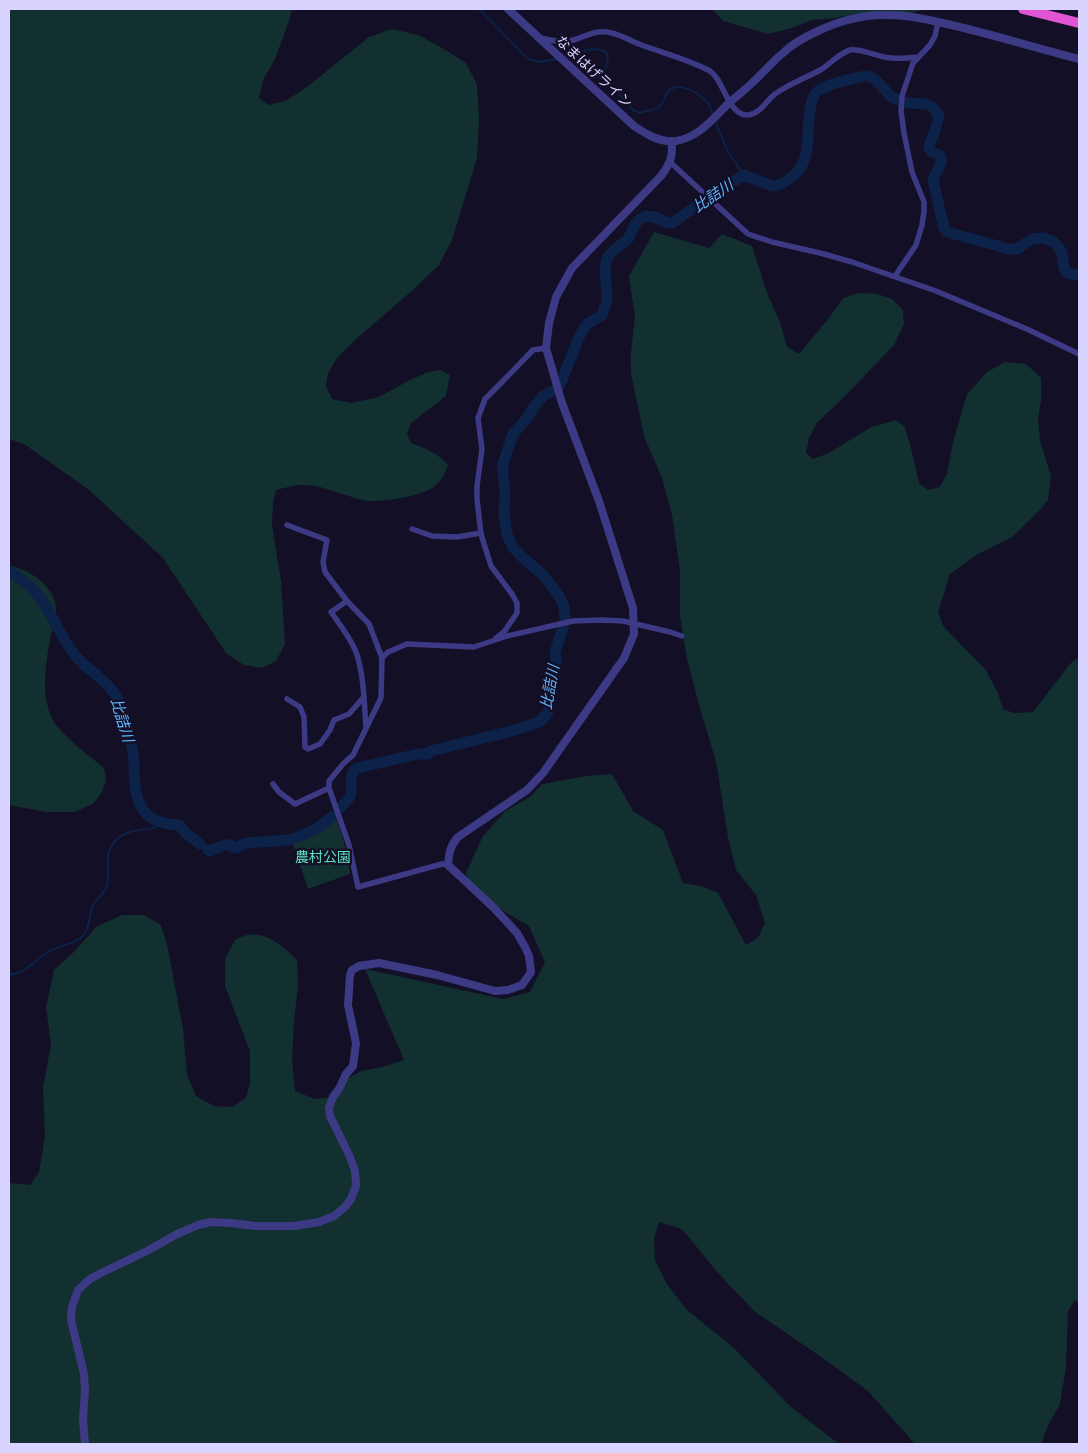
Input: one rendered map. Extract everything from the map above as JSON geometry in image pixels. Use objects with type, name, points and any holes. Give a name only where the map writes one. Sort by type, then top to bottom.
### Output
[{"type":"highway","points":[[1023,9],[1079,23]]},
{"type":"street","name":"なまはげライン","points":[[508,9],[634,126],[655,138],[671,141]]},
{"type":"street","points":[[448,865],[451,844],[458,837],[527,790],[543,773],[624,658],[634,634],[634,608],[599,501],[562,403],[546,348],[549,323],[556,297],[572,268],[661,176],[670,162],[671,141],[698,132],[707,126],[784,51],[817,31],[843,20],[885,14],[907,16],[966,28],[1079,59]]},
{"type":"street","points":[[895,276],[916,245],[924,212],[924,202],[912,172],[904,134],[901,111],[902,96],[913,63],[930,45],[935,36],[938,22]]},
{"type":"street","points":[[539,38],[565,42],[593,33],[607,32],[696,65],[711,72],[721,83],[730,103],[746,115],[750,115],[760,109],[772,96],[784,88],[822,69],[850,50],[891,58],[918,57]]},
{"type":"street","points":[[670,162],[748,234],[772,242],[843,259],[895,276],[1029,330],[1079,354]]},
{"type":"street","points":[[492,641],[504,632],[517,613],[517,603],[491,566],[481,533],[477,486],[482,449],[478,418],[485,400],[533,350],[546,348]]},
{"type":"street","points":[[85,1444],[83,1420],[84,1374],[71,1320],[72,1307],[78,1290],[101,1272],[147,1251],[189,1228],[211,1222],[255,1226],[294,1226],[319,1222],[334,1216],[351,1199],[356,1186],[355,1172],[350,1157],[330,1116],[329,1108],[346,1074],[353,1066],[356,1043],[348,1005],[352,970],[358,966],[379,963],[495,991],[508,990],[522,985],[531,972],[526,947],[517,933],[494,907],[448,865],[442,864],[358,887],[349,845],[329,788],[329,780],[354,755],[366,726],[381,698],[382,658],[369,624],[347,601],[326,572],[323,562],[326,540],[287,525]]},
{"type":"street","points":[[412,529],[432,536],[458,537],[481,533]]},
{"type":"street","points":[[347,601],[330,612],[348,637],[356,653],[360,668],[366,726]]},
{"type":"street","points":[[382,658],[388,652],[407,644],[474,647],[573,621],[623,621],[682,636]]},
{"type":"street","points":[[287,699],[300,707],[305,729],[305,747],[308,749],[320,744],[330,730],[334,720],[349,714],[363,698]]},
{"type":"street","points":[[274,784],[280,792],[295,804],[329,788]]},
{"type":"green space","points":[[9,9],[292,9],[275,59],[263,80],[259,98],[269,105],[285,101],[303,90],[369,37],[392,29],[418,35],[466,63],[477,85],[479,118],[477,158],[452,240],[439,265],[338,357],[328,373],[326,386],[332,399],[352,403],[379,397],[428,372],[440,370],[450,375],[446,396],[411,423],[407,434],[411,443],[436,454],[448,465],[440,481],[430,489],[412,496],[389,500],[362,500],[321,487],[307,485],[276,490],[273,502],[272,525],[281,581],[285,644],[276,661],[262,668],[244,665],[226,653],[163,558],[89,490],[24,444],[9,439]]},
{"type":"green space","points":[[712,9],[925,9],[908,14],[856,14],[812,20],[792,28],[768,34],[723,21]]},
{"type":"green space","points":[[654,232],[709,248],[722,234],[752,246],[767,293],[780,322],[787,347],[799,354],[843,298],[859,293],[877,294],[892,299],[903,310],[904,324],[894,345],[817,423],[809,438],[806,453],[813,459],[829,453],[871,427],[896,420],[904,426],[919,483],[928,490],[940,487],[947,474],[953,442],[967,394],[987,372],[1005,362],[1026,364],[1041,378],[1041,400],[1038,419],[1040,441],[1051,476],[1048,500],[1012,537],[976,555],[950,574],[938,612],[943,626],[985,669],[998,693],[1003,709],[1014,713],[1033,712],[1070,664],[1079,657],[1079,1304],[1075,1300],[1068,1311],[1066,1367],[1060,1404],[1041,1444],[915,1444],[868,1391],[754,1311],[718,1273],[682,1229],[659,1222],[654,1238],[655,1260],[667,1284],[687,1310],[733,1347],[791,1407],[839,1444],[9,1444],[9,1183],[30,1185],[39,1172],[45,1136],[43,1088],[51,1044],[46,1008],[54,970],[75,951],[96,927],[122,915],[144,915],[161,925],[167,944],[183,1029],[187,1075],[196,1096],[214,1106],[232,1107],[246,1098],[250,1082],[250,1051],[225,986],[225,958],[235,940],[242,936],[261,935],[275,941],[297,960],[298,984],[292,1060],[295,1091],[315,1099],[333,1097],[345,1080],[361,1071],[404,1060],[365,969],[503,999],[530,992],[545,962],[529,926],[486,901],[468,884],[466,873],[483,836],[505,811],[530,797],[542,784],[586,776],[612,774],[633,811],[663,830],[683,883],[701,886],[718,893],[746,945],[758,938],[765,923],[756,895],[736,870],[728,837],[716,761],[687,659],[680,616],[680,571],[672,514],[662,478],[644,436],[631,373],[635,317],[629,276]]},
{"type":"green space","points":[[9,565],[34,576],[48,588],[52,595],[56,616],[49,645],[45,677],[48,708],[61,731],[104,768],[106,780],[102,792],[94,803],[75,812],[45,812],[9,805]]},
{"type":"green space","name":"農村公園","points":[[336,817],[346,849],[350,874],[308,889],[292,841],[323,827]]},
{"type":"waterway","points":[[479,9],[528,59],[539,62],[557,59]]},
{"type":"waterway","points":[[564,57],[591,49],[606,52],[608,58],[605,70],[610,83],[633,110],[640,113],[660,106],[668,91],[681,87],[690,90],[705,100],[713,114]]},
{"type":"waterway","name":"比詰川","points":[[560,385],[580,335],[587,324],[602,315],[607,301],[605,267],[607,258],[628,239],[637,221],[646,216],[672,223],[744,175],[772,186],[785,182],[803,164],[808,145],[809,115],[815,94],[824,87],[845,80],[865,76],[873,78],[892,97],[907,103],[928,105],[939,116],[929,146],[930,151],[939,155],[941,159],[933,180],[944,228],[947,232],[1009,249],[1017,249],[1032,239],[1043,238],[1054,242],[1062,252],[1064,268],[1067,273],[1079,274]]},
{"type":"waterway","points":[[715,121],[728,152],[744,175]]},
{"type":"waterway","name":"比詰川","points":[[555,390],[544,395],[513,434],[503,464],[504,513],[507,534],[512,546],[544,576],[558,594],[564,606],[565,621]]},
{"type":"waterway","name":"比詰川","points":[[9,571],[35,591],[48,609],[64,640],[74,654],[106,683],[119,702],[130,739],[138,800],[144,811],[160,822],[179,825],[200,844]]},
{"type":"waterway","name":"比詰川","points":[[341,807],[350,795],[351,778],[357,768],[418,754],[428,754],[431,751],[512,731],[539,722],[547,714],[551,700],[556,664],[555,652],[563,628]]},
{"type":"waterway","name":"比詰川","points":[[208,850],[210,851],[227,844],[235,848],[246,843],[296,838],[316,829],[333,816]]},
{"type":"waterway","points":[[9,975],[21,972],[43,955],[83,936],[87,929],[94,903],[107,885],[108,856],[111,846],[120,836],[126,833],[153,828],[165,823]]}]
